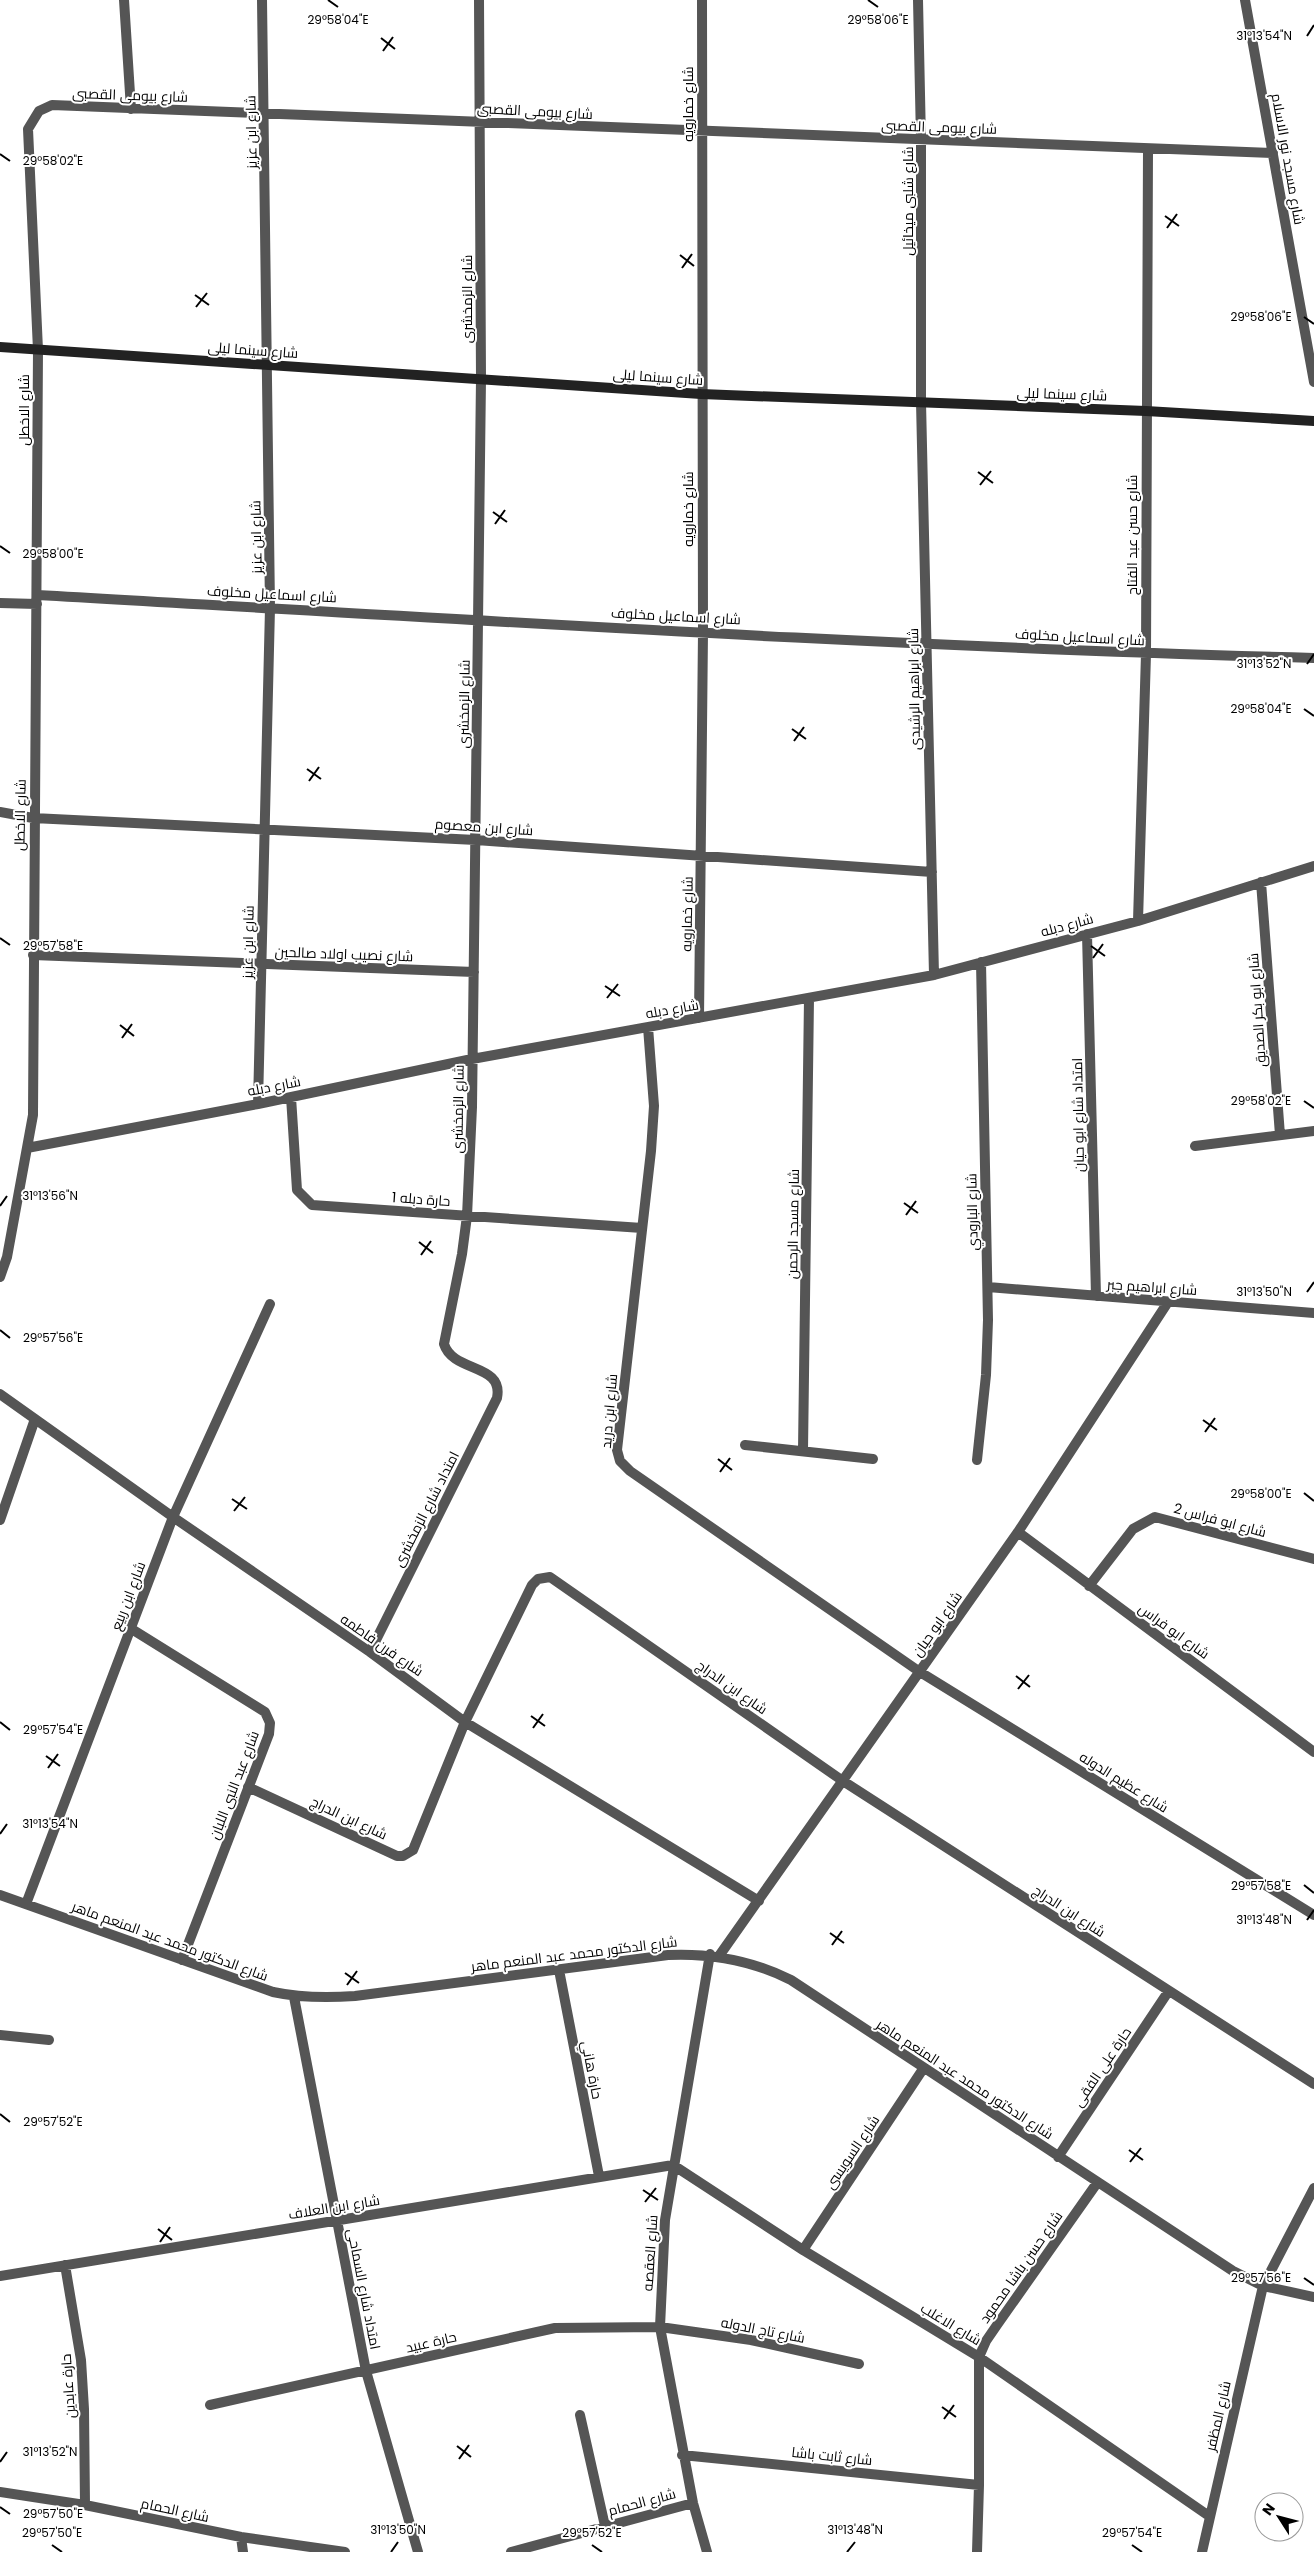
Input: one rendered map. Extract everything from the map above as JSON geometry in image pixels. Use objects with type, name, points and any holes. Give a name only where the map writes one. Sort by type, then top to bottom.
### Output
[{"type":"street","points":[[124,0],[131,109]]},
{"type":"street","name":"شارع ابن عزيز","points":[[258,1104],[270,608],[262,0]]},
{"type":"street","name":"شارع الزمخشرى","points":[[479,0],[481,379],[470,1192],[462,1254],[444,1344],[451,1357],[494,1378]]},
{"type":"street","name":"شارع خمارويه","points":[[700,1018],[703,632],[701,394],[702,0]]},
{"type":"street","name":"شارع شلبى ميخائيل","points":[[918,0],[922,140],[921,402]]},
{"type":"street","name":"شارع مسجد نور الاسلام","points":[[1245,0],[1314,382]]},
{"type":"street","name":"شارع بيومى القصبى","points":[[38,350],[28,129],[39,112],[52,105],[1273,153]]},
{"type":"street","name":"شارع حسن عبد الفتاح","points":[[1138,921],[1146,654],[1148,149]]},
{"type":"street","name":"شارع سينما ليلى","points":[[0,347],[701,394],[1146,411],[1314,421]]},
{"type":"street","name":"شارع الاخطل","points":[[0,1277],[28,1148],[32,1115],[38,350]]},
{"type":"street","name":"شارع ابراهيم الرشيدى","points":[[921,402],[934,975]]},
{"type":"street","name":"شارع اسماعيل مخلوف","points":[[0,603],[37,599],[270,608],[1146,654],[1314,658]]},
{"type":"street","name":"شارع ابن معصوم","points":[[0,812],[33,818],[476,840],[932,872]]},
{"type":"street","name":"شارع دبله","points":[[28,1148],[258,1104],[472,1059],[934,975],[1138,921],[1314,866]]},
{"type":"street","name":"شارع ابو بكر الصديق","points":[[1262,882],[1280,1135]]},
{"type":"street","name":"امتداد شارع ابو حيان","points":[[1087,934],[1096,1296]]},
{"type":"street","name":"شارع نصيب اولاد صالحين","points":[[33,955],[474,972]]},
{"type":"street","name":"شارع البارودي","points":[[977,1460],[986,1375],[988,1287],[981,962]]},
{"type":"street","name":"شارع مسجد الرحمن","points":[[804,1451],[810,998]]},
{"type":"street","name":"شارع ابن دريد","points":[[648,1027],[654,1106],[617,1450],[620,1462],[920,1672]]},
{"type":"street","name":"حارة دبله 1","points":[[291,1097],[296,1190],[312,1205],[642,1228]]},
{"type":"street","points":[[1195,1146],[1314,1131]]},
{"type":"street","name":"شارع ابراهيم جبر","points":[[988,1287],[1314,1313]]},
{"type":"street","name":"شارع ابو حيان","points":[[715,1955],[759,1901],[1018,1532],[1168,1302]]},
{"type":"street","name":"شارع ابن ربيع","points":[[26,1904],[173,1517],[270,1304]]},
{"type":"street","name":"امتداد شارع الزمخشرى","points":[[370,1652],[498,1398],[499,1387],[494,1378]]},
{"type":"street","name":"شارع فرن فاطمه","points":[[0,1394],[173,1517],[370,1652],[465,1722],[759,1901]]},
{"type":"street","points":[[0,1520],[35,1418]]},
{"type":"street","points":[[745,1445],[873,1459]]},
{"type":"street","name":"شارع ابو فراس 2","points":[[1089,1586],[1133,1529],[1155,1517],[1314,1559]]},
{"type":"street","name":"شارع ابو فراس","points":[[1018,1532],[1314,1752]]},
{"type":"street","name":"شارع ابن الدراج","points":[[248,1787],[397,1856],[404,1856],[413,1850],[465,1722],[532,1585],[538,1579],[550,1577],[843,1781],[1168,1992],[1314,2084]]},
{"type":"street","name":"شارع عبد النبى اللبان","points":[[130,1628],[265,1712],[270,1723],[269,1734],[182,1960]]},
{"type":"street","name":"شارع عظيم الدوله","points":[[920,1672],[1314,1916]]},
{"type":"street","name":"شارع الدكتور محمد عبد المنعم ماهر","points":[[0,1895],[273,1992],[294,1997],[325,1998],[355,1996],[668,1955],[715,1955],[747,1962],[791,1980],[923,2069],[1203,2252],[1263,2286],[1314,2297]]},
{"type":"street","name":"شارع العقصه","points":[[707,2552],[692,2503],[660,2327],[665,2220],[673,2165],[715,1955]]},
{"type":"street","name":"حارة هاني","points":[[559,1970],[599,2176]]},
{"type":"street","name":"حارة على الفقى","points":[[1058,2158],[1168,1992]]},
{"type":"street","name":"امتداد شارع السماحى","points":[[294,1997],[366,2371],[418,2552]]},
{"type":"street","points":[[0,2035],[49,2040]]},
{"type":"street","name":"شارع السويسى","points":[[803,2250],[923,2069]]},
{"type":"street","name":"شارع ابن العلاف","points":[[0,2276],[673,2165]]},
{"type":"street","name":"شارع الاغلب","points":[[673,2165],[803,2250],[979,2357],[1209,2516]]},
{"type":"street","name":"شارع حسن باشا محمود","points":[[977,2552],[980,2486],[979,2357],[986,2341],[1097,2183]]},
{"type":"street","points":[[1263,2286],[1314,2188]]},
{"type":"street","name":"حارة عابدين","points":[[65,2265],[81,2360],[84,2409],[85,2505]]},
{"type":"street","name":"شارع المظفر","points":[[1202,2552],[1263,2286]]},
{"type":"street","name":"شارع تاج الدوله","points":[[660,2327],[752,2340],[859,2364]]},
{"type":"street","name":"حارة عبيد","points":[[210,2405],[555,2328],[660,2327]]},
{"type":"street","points":[[580,2415],[605,2526]]},
{"type":"street","name":"شارع ثابت باشا","points":[[682,2455],[980,2486]]},
{"type":"street","name":"شارع الحمام","points":[[0,2492],[85,2505],[241,2537],[345,2552]]},
{"type":"street","name":"شارع الحمام","points":[[511,2552],[692,2503]]},
{"type":"street","points":[[241,2537],[243,2552]]}]
